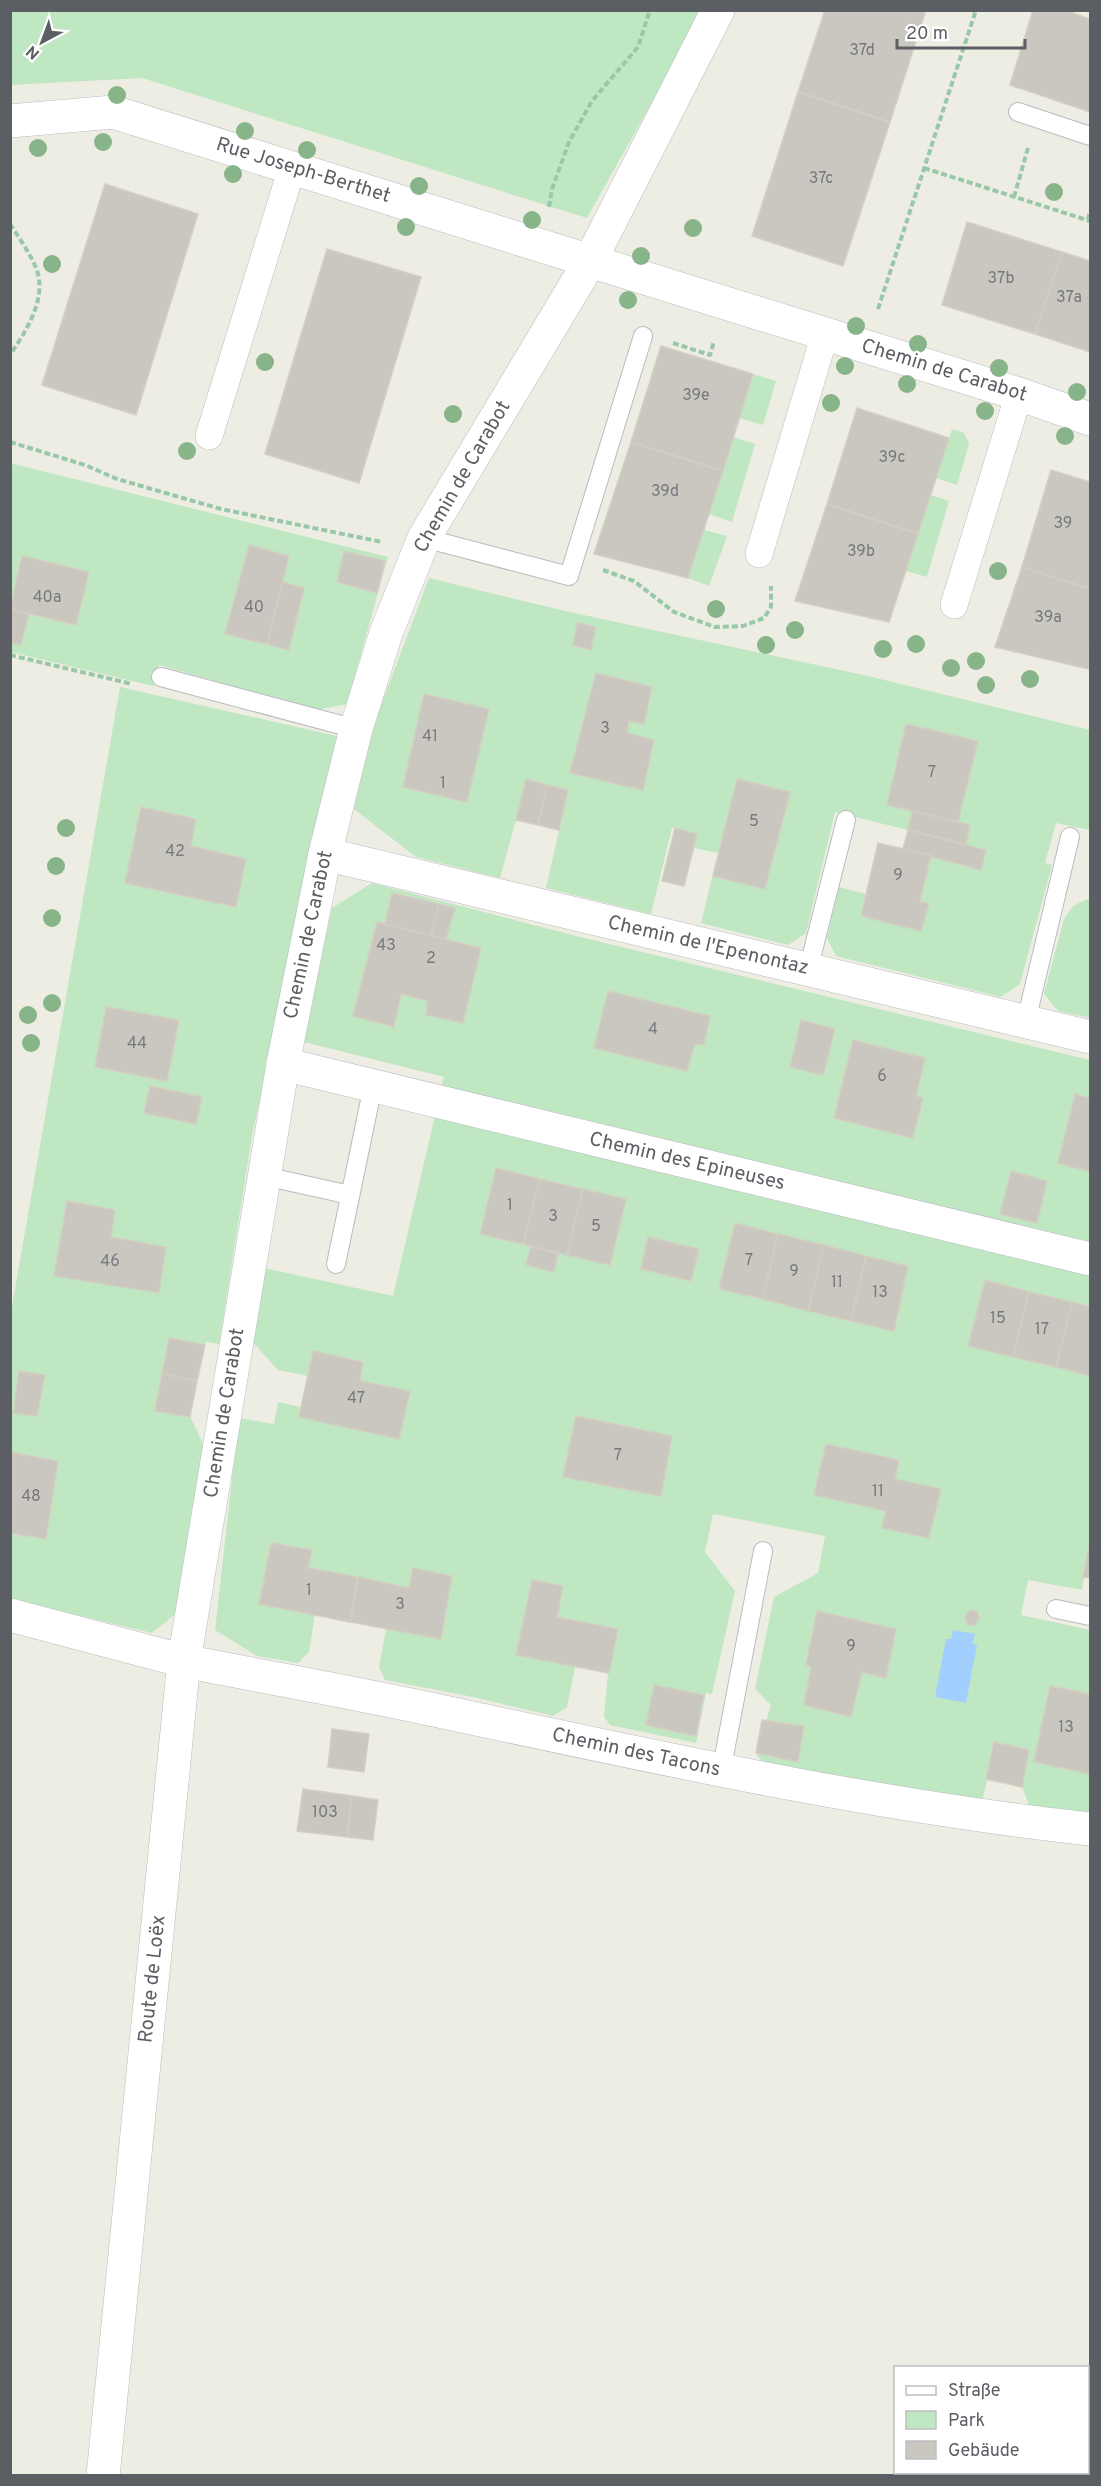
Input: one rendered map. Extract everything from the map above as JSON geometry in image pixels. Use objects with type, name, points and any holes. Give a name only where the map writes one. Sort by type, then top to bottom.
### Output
[{"type":"street","name":"Chemin de Carabot","points":[[184,1661],[283,1065],[325,854],[356,729],[386,633],[424,538],[590,261],[718,10]]},
{"type":"street","name":"Rue Joseph-Berthet","points":[[10,122],[113,112],[590,261]]},
{"type":"street","points":[[209,436],[291,168]]},
{"type":"street","name":"Chemin de Carabot","points":[[590,261],[1019,394],[1090,419]]},
{"type":"street","points":[[759,554],[825,334]]},
{"type":"street","points":[[954,605],[1019,394]]},
{"type":"street","name":"Chemin de l'Epenontaz","points":[[325,854],[1090,1037]]},
{"type":"street","name":"Chemin des Epineuses","points":[[283,1065],[1090,1259]]},
{"type":"street","points":[[10,1615],[184,1661]]},
{"type":"street","name":"Chemin des Tacons","points":[[184,1661],[422,1707],[721,1772],[900,1804],[1090,1829]]},
{"type":"street","name":"Route de Loëx","points":[[103,2475],[184,1661]]},
{"type":"lane","points":[[1018,112],[1090,136]]},
{"type":"lane","points":[[424,538],[569,576],[643,336]]},
{"type":"lane","points":[[161,676],[356,729]]},
{"type":"lane","points":[[808,970],[846,820]]},
{"type":"lane","points":[[1026,1021],[1070,837]]},
{"type":"lane","points":[[336,1264],[373,1086]]},
{"type":"lane","points":[[264,1176],[350,1195]]},
{"type":"lane","points":[[721,1772],[763,1551]]},
{"type":"lane","points":[[1056,1609],[1090,1616]]},
{"type":"path","points":[[542,246],[552,189],[569,142],[592,101],[638,47],[650,10]]},
{"type":"path","points":[[866,347],[976,10]]},
{"type":"path","points":[[1014,196],[1037,118]]},
{"type":"path","points":[[924,168],[1089,221],[1090,211]]},
{"type":"path","points":[[10,224],[37,270],[39,297],[26,332],[10,355]]},
{"type":"path","points":[[663,340],[710,355]]},
{"type":"path","points":[[10,442],[76,462],[117,479],[221,509],[394,545],[424,538]]},
{"type":"path","points":[[574,560],[634,581],[674,612],[715,627],[743,626],[764,618],[771,608],[770,560],[759,554]]},
{"type":"path","points":[[10,655],[157,690],[161,676]]},
{"type":"green space","points":[[10,11],[703,11],[587,218],[142,78],[11,85]]},
{"type":"green space","points":[[753,374],[776,381],[763,425],[739,418]]},
{"type":"green space","points":[[952,429],[964,433],[969,444],[957,485],[936,478]]},
{"type":"green space","points":[[734,437],[755,444],[732,522],[709,514]]},
{"type":"green space","points":[[10,463],[388,557],[347,704],[317,710],[159,665],[153,686],[11,652]]},
{"type":"green space","points":[[931,495],[949,501],[927,577],[906,571]]},
{"type":"green space","points":[[704,530],[727,536],[709,586],[688,578]]},
{"type":"green space","points":[[429,578],[565,611],[868,676],[1090,730],[1090,830],[1056,823],[1045,863],[1052,865],[1020,984],[1001,997],[836,956],[827,938],[839,887],[866,894],[878,843],[903,849],[908,830],[835,812],[806,933],[788,945],[701,923],[718,853],[694,848],[696,834],[672,828],[651,914],[546,888],[559,830],[516,820],[500,878],[416,857],[354,809],[368,740]]},
{"type":"green space","points":[[120,687],[337,736],[252,1136],[219,1344],[206,1342],[190,1416],[204,1446],[179,1611],[152,1633],[11,1599],[11,1312]]},
{"type":"green space","points":[[372,883],[576,936],[1090,1060],[1090,1542],[1082,1590],[1028,1580],[1021,1615],[1090,1630],[1090,1813],[1030,1807],[1022,1787],[987,1780],[981,1805],[765,1767],[756,1753],[771,1705],[755,1689],[774,1597],[818,1573],[825,1536],[713,1514],[705,1552],[735,1591],[712,1694],[706,1693],[696,1743],[610,1725],[604,1717],[608,1673],[575,1667],[567,1707],[553,1716],[473,1697],[385,1680],[379,1667],[386,1629],[315,1615],[309,1652],[298,1663],[257,1656],[215,1630],[239,1418],[274,1424],[278,1402],[301,1407],[308,1376],[278,1370],[250,1339],[264,1268],[393,1296],[444,1077],[304,1042],[332,908]]},
{"type":"green space","points":[[1087,899],[1090,900],[1090,1018],[1058,1011],[1044,994],[1064,919],[1073,906]]},
{"type":"water","points":[[953,1630],[975,1634],[972,1644],[977,1645],[966,1703],[935,1697],[946,1639],[951,1639]]},
{"type":"building","points":[[825,10],[926,10],[890,122],[798,92]]},
{"type":"building","points":[[1033,10],[1064,10],[1090,19],[1090,112],[1010,85]]},
{"type":"building","points":[[798,92],[890,122],[843,266],[752,236]]},
{"type":"building","points":[[105,184],[198,214],[136,415],[42,385]]},
{"type":"building","points":[[967,222],[1062,252],[1035,334],[942,305]]},
{"type":"building","points":[[327,249],[421,277],[359,483],[265,454]]},
{"type":"building","points":[[1062,252],[1090,261],[1090,352],[1035,334]]},
{"type":"building","points":[[661,346],[753,374],[723,471],[631,442]]},
{"type":"building","points":[[857,408],[949,438],[918,534],[827,504]]},
{"type":"building","points":[[631,442],[723,471],[688,578],[594,554]]},
{"type":"building","points":[[1051,470],[1090,482],[1090,589],[1022,567]]},
{"type":"building","points":[[827,504],[918,534],[889,622],[795,601]]},
{"type":"building","points":[[249,545],[289,556],[267,644],[225,634]]},
{"type":"building","points":[[344,551],[385,561],[377,593],[337,582]]},
{"type":"building","points":[[22,556],[89,572],[76,625],[10,609]]},
{"type":"building","points":[[1022,567],[1090,589],[1089,669],[995,647]]},
{"type":"building","points":[[283,582],[304,588],[289,650],[267,644]]},
{"type":"building","points":[[10,609],[29,614],[21,645],[10,643]]},
{"type":"building","points":[[577,623],[596,627],[591,650],[573,645]]},
{"type":"building","points":[[596,673],[652,687],[644,724],[629,721],[627,733],[654,740],[643,790],[570,773]]},
{"type":"building","points":[[424,694],[489,709],[467,802],[403,787]]},
{"type":"building","points":[[906,724],[978,741],[958,822],[887,805]]},
{"type":"building","points":[[526,779],[547,785],[538,825],[516,820]]},
{"type":"building","points":[[737,779],[790,792],[765,889],[713,876]]},
{"type":"building","points":[[547,785],[568,790],[559,830],[538,825]]},
{"type":"building","points":[[141,807],[196,819],[191,846],[246,859],[236,907],[125,883]]},
{"type":"building","points":[[912,811],[970,825],[966,844],[908,830]]},
{"type":"building","points":[[675,828],[697,834],[684,886],[662,881]]},
{"type":"building","points":[[908,830],[986,850],[981,870],[903,849]]},
{"type":"building","points":[[878,843],[931,855],[920,902],[929,903],[921,931],[861,916]]},
{"type":"building","points":[[392,893],[439,904],[431,936],[385,925]]},
{"type":"building","points":[[439,904],[455,908],[446,940],[431,936]]},
{"type":"building","points":[[377,922],[481,948],[463,1023],[426,1015],[428,1001],[401,994],[394,1027],[353,1016]]},
{"type":"building","points":[[608,991],[710,1016],[704,1045],[695,1044],[687,1071],[594,1048]]},
{"type":"building","points":[[106,1007],[179,1020],[167,1081],[95,1067]]},
{"type":"building","points":[[801,1020],[835,1029],[823,1075],[790,1067]]},
{"type":"building","points":[[853,1040],[925,1058],[916,1096],[923,1098],[913,1138],[834,1118]]},
{"type":"building","points":[[150,1086],[202,1097],[196,1124],[144,1113]]},
{"type":"building","points":[[1075,1094],[1090,1098],[1090,1172],[1058,1163]]},
{"type":"building","points":[[496,1168],[540,1179],[523,1244],[480,1234]]},
{"type":"building","points":[[1011,1171],[1047,1181],[1037,1223],[1000,1214]]},
{"type":"building","points":[[540,1179],[583,1189],[567,1255],[523,1244]]},
{"type":"building","points":[[583,1189],[626,1199],[610,1265],[567,1255]]},
{"type":"building","points":[[67,1201],[115,1210],[111,1237],[166,1247],[159,1293],[54,1276]]},
{"type":"building","points":[[735,1223],[778,1234],[763,1299],[719,1289]]},
{"type":"building","points":[[778,1234],[824,1245],[808,1311],[763,1299]]},
{"type":"building","points":[[648,1237],[699,1249],[691,1281],[641,1269]]},
{"type":"building","points":[[824,1245],[866,1256],[851,1321],[808,1311]]},
{"type":"building","points":[[531,1246],[558,1254],[554,1272],[526,1265]]},
{"type":"building","points":[[866,1256],[908,1266],[894,1331],[851,1321]]},
{"type":"building","points":[[985,1280],[1029,1292],[1013,1357],[968,1346]]},
{"type":"building","points":[[1029,1292],[1072,1302],[1056,1367],[1013,1357]]},
{"type":"building","points":[[1072,1302],[1090,1307],[1090,1376],[1056,1367]]},
{"type":"building","points":[[169,1338],[205,1345],[197,1381],[162,1374]]},
{"type":"building","points":[[313,1351],[363,1362],[360,1381],[410,1391],[399,1439],[299,1417]]},
{"type":"building","points":[[19,1371],[45,1375],[37,1416],[13,1413]]},
{"type":"building","points":[[162,1374],[197,1381],[190,1417],[155,1411]]},
{"type":"building","points":[[576,1416],[672,1436],[661,1496],[563,1477]]},
{"type":"building","points":[[826,1444],[899,1460],[895,1479],[941,1489],[929,1538],[882,1528],[886,1511],[814,1495]]},
{"type":"building","points":[[10,1452],[58,1461],[46,1539],[10,1533]]},
{"type":"building","points":[[1090,1542],[1090,1578],[1083,1577]]},
{"type":"building","points":[[271,1543],[312,1550],[308,1568],[358,1577],[350,1622],[259,1604]]},
{"type":"building","points":[[413,1568],[452,1576],[441,1639],[350,1622],[358,1577],[409,1588]]},
{"type":"building","points":[[532,1580],[563,1586],[557,1617],[618,1629],[609,1673],[516,1655]]},
{"type":"building","points":[[970,1610],[977,1611],[979,1618],[974,1625],[968,1625],[965,1617]]},
{"type":"building","points":[[817,1611],[896,1629],[886,1678],[862,1672],[851,1717],[804,1705],[811,1666],[806,1665]]},
{"type":"building","points":[[654,1685],[704,1695],[696,1736],[646,1725]]},
{"type":"building","points":[[1050,1686],[1090,1694],[1090,1774],[1034,1762]]},
{"type":"building","points":[[762,1720],[804,1726],[798,1762],[756,1753]]},
{"type":"building","points":[[332,1729],[369,1734],[364,1772],[328,1767]]},
{"type":"building","points":[[994,1742],[1029,1750],[1022,1787],[986,1779]]},
{"type":"building","points":[[303,1789],[352,1796],[347,1837],[297,1831]]},
{"type":"building","points":[[352,1796],[378,1800],[373,1840],[347,1837]]}]
